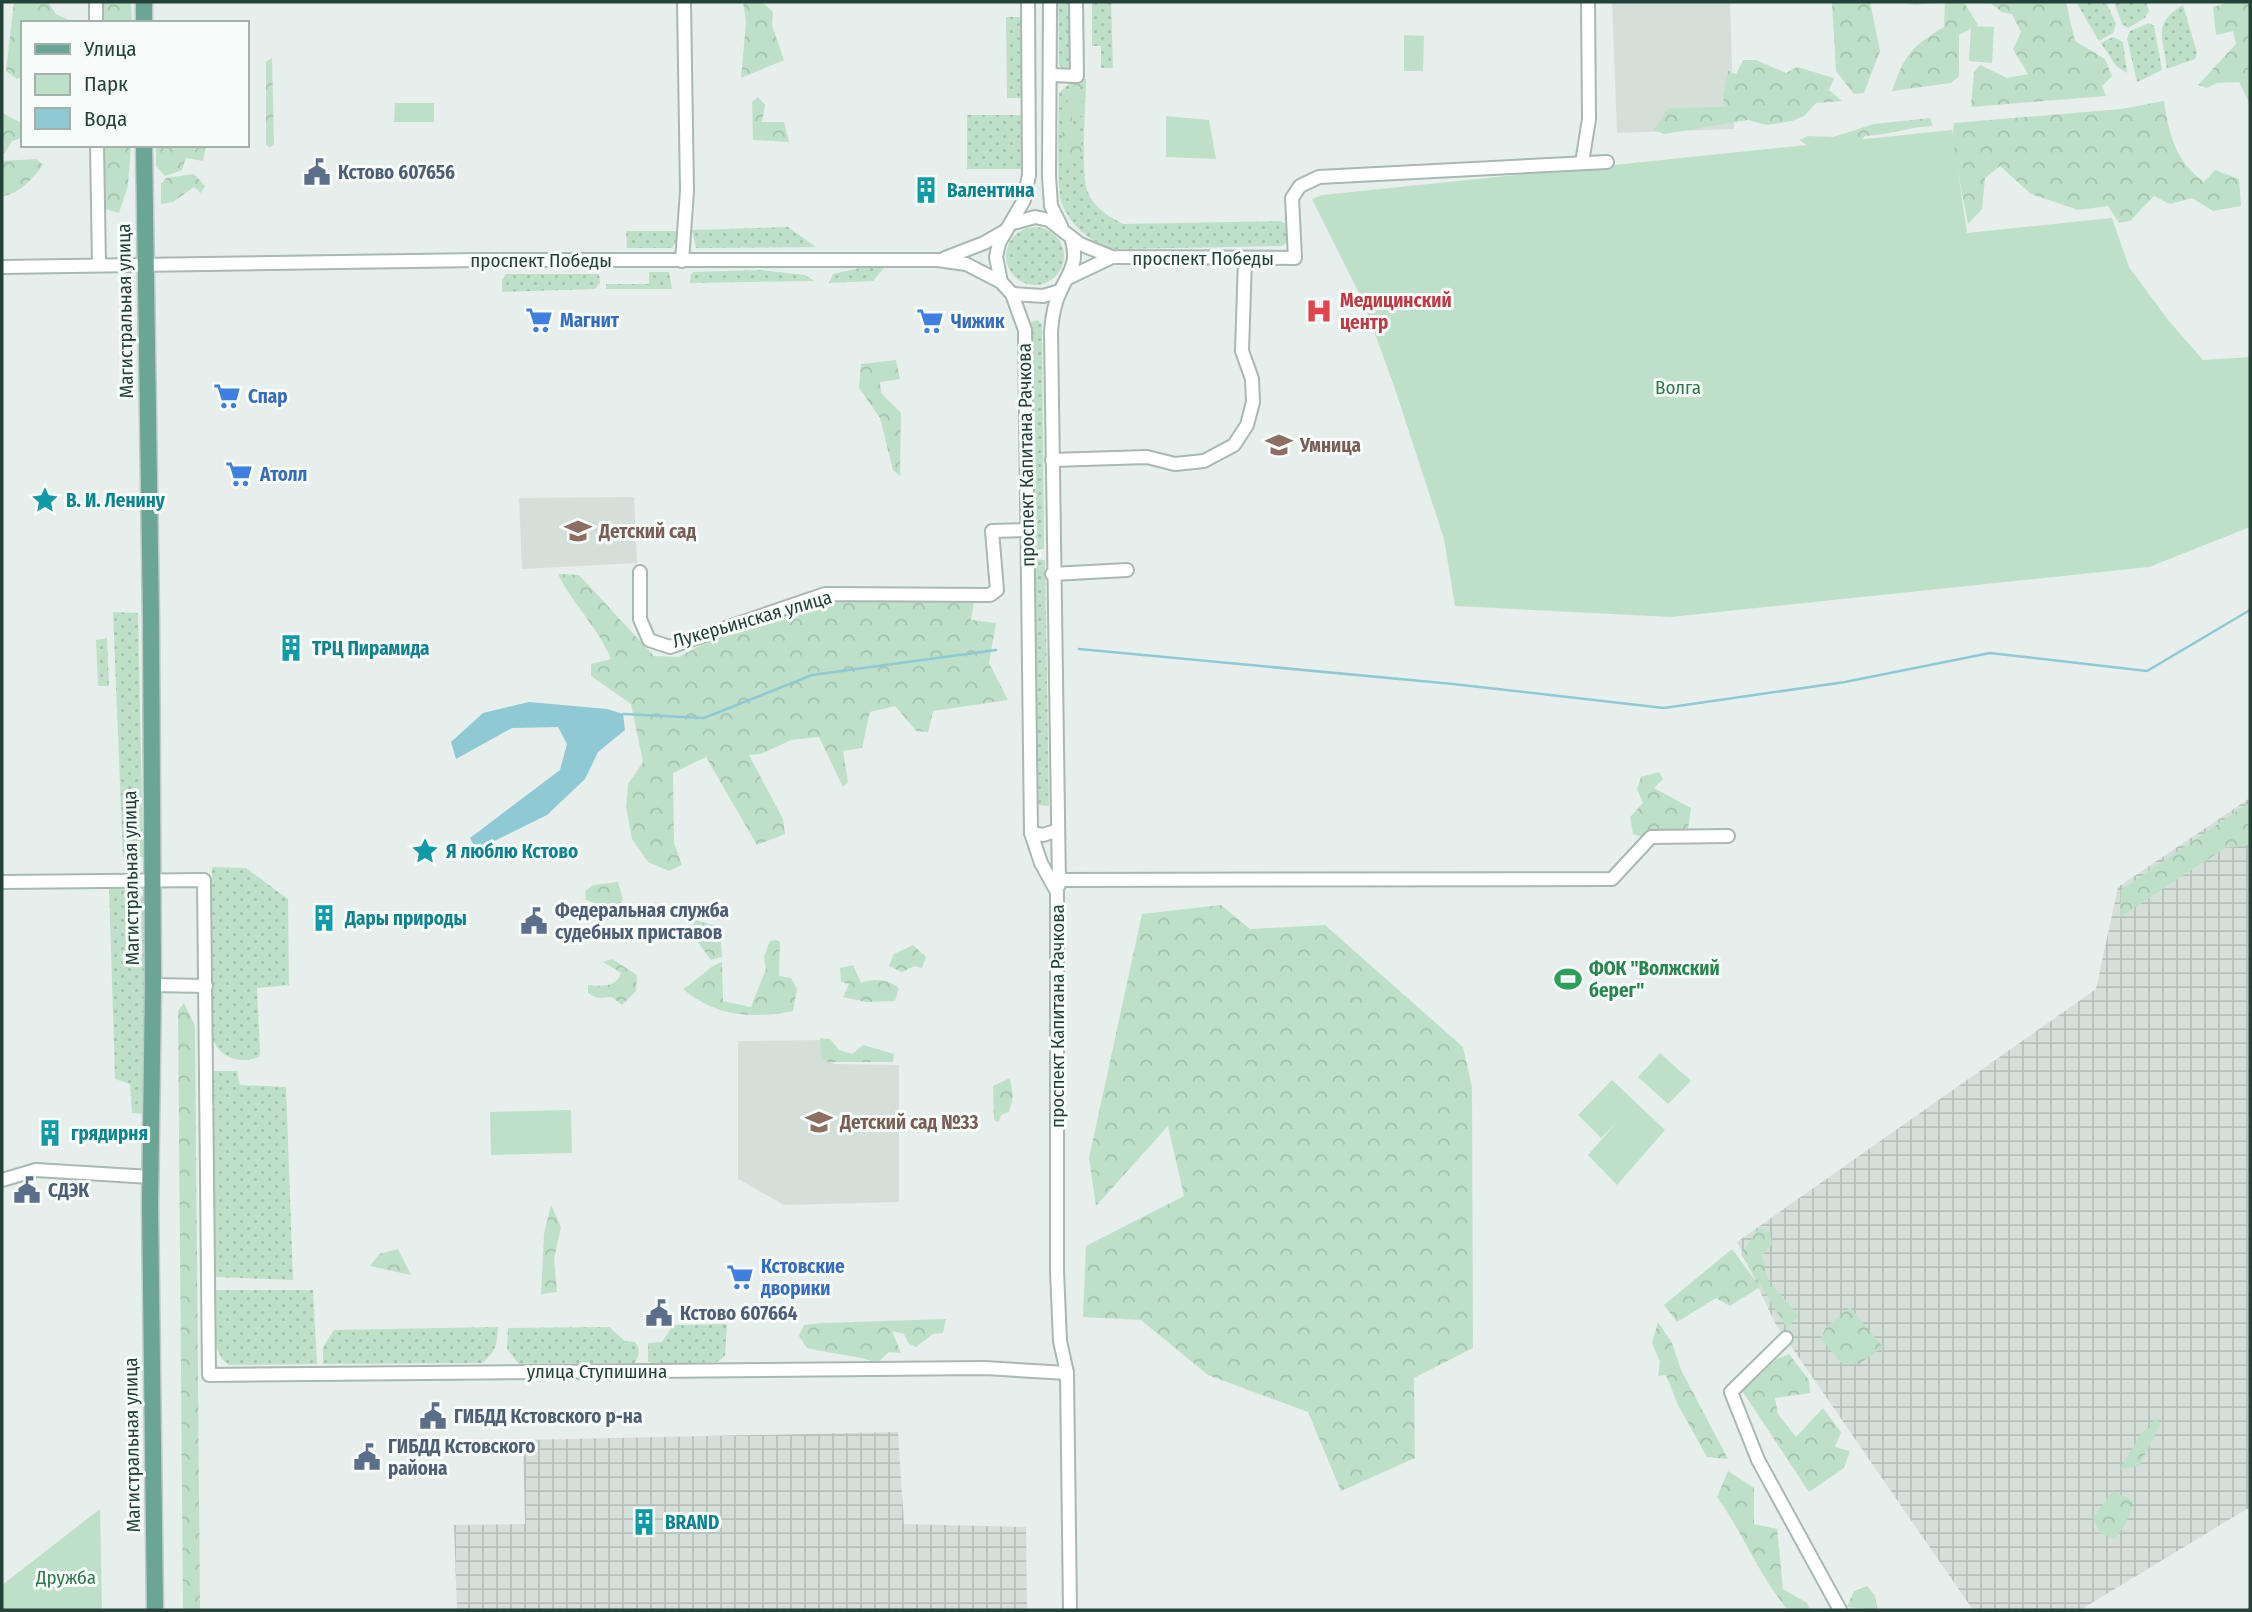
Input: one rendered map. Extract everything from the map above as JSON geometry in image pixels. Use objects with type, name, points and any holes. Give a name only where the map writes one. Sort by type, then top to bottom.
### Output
[{"type":"main road","points":[[144,2],[144,21]]},
{"type":"main road","name":"Магистральная улица","points":[[145,147],[151,619],[151,1177],[155,1610]]},
{"type":"street","points":[[96,2],[96,21]]},
{"type":"street","points":[[682,261],[687,191],[684,2]]},
{"type":"street","points":[[1001,282],[996,257],[1024,200],[1029,175],[1028,2]]},
{"type":"street","points":[[1050,2],[1051,206],[1075,250],[1070,276],[1060,291],[1051,331],[1052,573],[1059,886],[1612,879],[1651,837],[1728,836]]},
{"type":"street","points":[[1050,75],[1077,76],[1076,2]]},
{"type":"street","points":[[1588,2],[1589,119],[1583,163],[1607,162]]},
{"type":"street","name":"Магистральная улица","points":[[97,147],[99,265]]},
{"type":"street","name":"проспект Победы","points":[[1112,257],[1295,257],[1292,198],[1300,186],[1319,177],[1583,163]]},
{"type":"street","points":[[1029,175],[1049,176]]},
{"type":"street","points":[[938,260],[984,243],[1010,226],[1035,216],[1066,231],[1080,244],[1112,257]]},
{"type":"street","points":[[1070,276],[1112,257]]},
{"type":"street","points":[[1052,460],[1147,457],[1175,464],[1204,461],[1234,445],[1247,425],[1253,402],[1252,379],[1242,351],[1245,258]]},
{"type":"street","points":[[938,260],[966,264],[1001,282],[1012,294],[1043,296],[1060,291]]},
{"type":"street","name":"проспект Победы","points":[[2,267],[145,263],[938,260]]},
{"type":"street","name":"проспект Капитана Рачкова","points":[[1012,294],[1025,330],[1031,833],[1041,863],[1059,886],[1057,1271],[1060,1341],[1067,1373],[1070,1610]]},
{"type":"street","name":"Лукерьинская улица","points":[[640,572],[640,619],[649,640],[670,647],[825,594],[990,595],[997,590],[992,531],[1027,530]]},
{"type":"street","points":[[1052,573],[1128,570]]},
{"type":"street","points":[[1031,833],[1043,835],[1058,830]]},
{"type":"street","points":[[2,883],[204,880],[206,986],[153,985]]},
{"type":"street","name":"улица Ступишина","points":[[206,986],[208,1375],[985,1367],[1067,1373]]},
{"type":"street","points":[[2,1180],[36,1170],[151,1177]]},
{"type":"street","points":[[1786,1338],[1731,1392],[1758,1460],[1840,1610]]},
{"type":"shaded area","points":[[1612,2],[1730,2],[1734,129],[1617,133]]},
{"type":"shaded area","name":"Детский сад","points":[[634,497],[637,563],[522,569],[519,498]]},
{"type":"shaded area","points":[[2250,798],[2250,1507],[2080,1610],[1973,1610],[1775,1323],[1737,1242],[2096,989],[2118,887]]},
{"type":"shaded area","name":"Детский сад №33","points":[[829,1040],[833,1064],[899,1065],[899,1202],[784,1205],[738,1179],[738,1041]]},
{"type":"shaded area","points":[[898,1432],[904,1524],[1026,1527],[1027,1610],[457,1610],[454,1525],[525,1524],[523,1440]]},
{"type":"green space","points":[[14,2],[48,2],[56,14],[71,21],[21,21],[21,77],[17,79],[6,71]]},
{"type":"green space","points":[[100,2],[131,2],[132,21],[100,21]]},
{"type":"green space","points":[[743,2],[762,2],[773,12],[772,25],[784,60],[741,78],[746,22]]},
{"type":"green space","points":[[1058,2],[1072,2],[1073,71],[1066,71],[1059,65]]},
{"type":"green space","points":[[1092,2],[1111,2],[1113,68],[1101,68],[1101,46],[1092,46]]},
{"type":"green space","points":[[1832,2],[1870,2],[1880,51],[1864,93],[1854,94],[1836,71]]},
{"type":"green space","points":[[1902,2],[1945,2],[1914,5]]},
{"type":"green space","points":[[1945,2],[1964,2],[1978,25],[1959,35],[1959,76],[1951,83],[1892,91],[1910,53],[1944,27]]},
{"type":"green space","points":[[1989,2],[2066,2],[2075,41],[2105,59],[2112,76],[2102,86],[2106,96],[1971,107],[1974,72],[1980,65],[2007,78],[2028,74],[2013,49],[2021,32],[2012,14],[2002,12]]},
{"type":"green space","points":[[2076,2],[2106,2],[2116,24],[2113,33],[2099,41]]},
{"type":"green space","points":[[2114,2],[2146,2],[2149,11],[2145,18],[2128,28],[2122,24]]},
{"type":"green space","points":[[2230,2],[2250,2],[2250,104],[2239,82],[2217,83],[2207,88],[2198,85],[2236,44],[2233,31],[2216,35],[2213,7]]},
{"type":"green space","points":[[2183,5],[2197,53],[2195,59],[2167,69],[2162,39],[2163,25],[2173,12]]},
{"type":"green space","points":[[1006,17],[1024,17],[1023,98],[1007,98]]},
{"type":"green space","points":[[2149,23],[2154,26],[2162,70],[2137,82],[2127,39],[2130,31]]},
{"type":"green space","points":[[1971,26],[1994,27],[1992,63],[1969,61]]},
{"type":"green space","points":[[1404,35],[1424,36],[1423,71],[1404,71]]},
{"type":"green space","points":[[2113,37],[2123,42],[2127,73],[2116,66],[2101,43]]},
{"type":"green space","points":[[272,58],[274,144],[270,147],[266,145],[266,62]]},
{"type":"green space","points":[[1743,60],[1756,60],[1786,73],[1797,67],[1834,78],[1829,90],[1842,101],[1816,103],[1804,116],[1767,125],[1748,120],[1664,134],[1654,130],[1669,108],[1725,107],[1723,97],[1728,71],[1736,74]]},
{"type":"green space","points":[[1074,79],[1086,79],[1086,186],[1091,199],[1106,214],[1124,224],[1280,221],[1288,225],[1288,242],[1282,246],[1114,249],[1090,238],[1071,220],[1060,196],[1059,93]]},
{"type":"green space","points":[[1077,79],[1084,81],[1081,92],[1085,117],[1073,113],[1070,128],[1081,140],[1082,155],[1072,164],[1063,163],[1064,119],[1068,98]]},
{"type":"green space","points":[[758,97],[765,105],[762,122],[784,122],[789,142],[753,140],[752,102]]},
{"type":"green space","points":[[2164,101],[2171,136],[2186,165],[2204,182],[2215,170],[2239,179],[2241,206],[2213,211],[2192,198],[2170,204],[2154,196],[2130,221],[2119,223],[2108,206],[2078,210],[2031,194],[2000,166],[1985,178],[1982,209],[1968,224],[1952,141],[1954,123],[2121,109]]},
{"type":"green space","points":[[395,103],[434,103],[434,122],[394,122]]},
{"type":"green space","points":[[3,113],[21,123],[21,138],[12,141],[2,154]]},
{"type":"green space","points":[[967,115],[1023,115],[1023,169],[967,169]]},
{"type":"green space","points":[[1166,116],[1209,120],[1216,159],[1166,157]]},
{"type":"green space","points":[[1930,118],[1933,126],[1865,136],[1855,147],[1811,148],[1799,140],[1808,136],[1833,137],[1874,124]]},
{"type":"green space","name":"Волга","points":[[1952,130],[1967,233],[2112,218],[2129,267],[2169,321],[2203,360],[2250,357],[2250,527],[2149,567],[1671,617],[1455,606],[1444,539],[1395,389],[1363,301],[1312,199],[1322,195]]},
{"type":"green space","points":[[102,147],[131,147],[128,185],[119,213],[102,208]]},
{"type":"green space","points":[[156,147],[206,147],[203,161],[186,158],[182,170],[165,176],[156,166]]},
{"type":"green space","points":[[36,159],[43,165],[30,180],[15,192],[2,196],[2,161]]},
{"type":"green space","points":[[194,174],[205,186],[201,193],[194,187],[173,202],[161,204],[161,184],[166,178]]},
{"type":"green space","points":[[788,227],[816,247],[696,248],[692,230]]},
{"type":"green space","points":[[1035,227],[1046,229],[1059,240],[1064,256],[1062,267],[1051,280],[1035,285],[1024,283],[1011,272],[1006,256],[1008,245],[1019,232]]},
{"type":"green space","points":[[626,231],[682,231],[672,248],[627,248]]},
{"type":"green space","points":[[860,268],[884,268],[873,281],[829,283],[833,274]]},
{"type":"green space","points":[[759,270],[805,275],[814,281],[690,283],[691,274],[694,272]]},
{"type":"green space","points":[[649,272],[669,272],[672,289],[606,289],[606,284],[649,284]]},
{"type":"green space","points":[[506,274],[599,274],[600,283],[595,289],[502,292],[502,280]]},
{"type":"green space","points":[[1037,320],[1042,324],[1044,549],[1035,549],[1031,322]]},
{"type":"green space","points":[[896,360],[900,379],[880,382],[881,393],[901,413],[900,476],[893,470],[880,418],[859,388],[861,364]]},
{"type":"green space","points":[[1034,559],[1045,560],[1049,806],[1038,805]]},
{"type":"green space","points":[[558,574],[579,575],[654,656],[679,657],[699,646],[821,597],[974,602],[971,620],[996,623],[989,663],[1008,700],[933,711],[928,732],[916,731],[895,706],[870,712],[862,748],[843,751],[848,782],[843,787],[819,737],[791,740],[761,754],[749,755],[783,819],[785,834],[757,845],[706,757],[673,773],[674,843],[682,865],[669,871],[648,862],[632,839],[626,807],[628,784],[643,762],[631,704],[591,676],[591,664],[611,659],[606,647]]},
{"type":"green space","points":[[113,612],[138,613],[143,857],[123,857]]},
{"type":"green space","points":[[107,638],[109,686],[98,686],[96,640]]},
{"type":"green space","points":[[1659,772],[1663,779],[1654,788],[1691,808],[1688,829],[1665,841],[1656,830],[1653,840],[1633,834],[1630,817],[1643,803],[1637,789],[1641,777]]},
{"type":"green space","points":[[2250,802],[2250,845],[2225,848],[2120,917],[2121,890]]},
{"type":"green space","points":[[212,867],[246,868],[288,899],[289,985],[257,988],[260,1051],[259,1057],[252,1059],[238,1060],[226,1056],[213,1040]]},
{"type":"green space","points":[[618,882],[623,900],[618,907],[607,908],[586,900],[585,891],[593,885]]},
{"type":"green space","points":[[129,886],[143,897],[148,1095],[145,1114],[132,1113],[130,1084],[115,1079],[109,887]]},
{"type":"green space","points":[[1221,905],[1250,929],[1325,925],[1463,1047],[1472,1087],[1473,1348],[1414,1378],[1415,1458],[1341,1491],[1308,1412],[1208,1375],[1141,1320],[1083,1317],[1086,1246],[1184,1196],[1168,1126],[1096,1206],[1089,1158],[1142,914]]},
{"type":"green space","points":[[695,920],[720,927],[722,957],[711,960],[691,933]]},
{"type":"green space","points":[[770,941],[780,942],[779,976],[791,978],[797,989],[793,1011],[764,1015],[735,1014],[708,1005],[683,989],[722,962],[723,1001],[751,1007],[766,969],[764,956]]},
{"type":"green space","points":[[913,945],[926,957],[922,968],[915,966],[902,972],[889,966],[894,954]]},
{"type":"green space","points":[[612,959],[637,975],[636,991],[622,1005],[612,997],[597,998],[588,993],[588,985],[608,985],[619,978],[621,973],[603,962]]},
{"type":"green space","points":[[853,965],[861,983],[880,980],[899,988],[895,1001],[866,1002],[843,997],[849,984],[841,982],[840,968]]},
{"type":"green space","points":[[184,1003],[195,1026],[200,1610],[183,1610],[178,1011]]},
{"type":"green space","points":[[820,1038],[830,1039],[839,1050],[852,1054],[863,1045],[894,1054],[893,1062],[828,1062],[822,1059]]},
{"type":"green space","points":[[1660,1053],[1691,1081],[1668,1104],[1638,1077]]},
{"type":"green space","points":[[213,1071],[237,1071],[240,1085],[286,1087],[293,1280],[215,1277]]},
{"type":"green space","points":[[1010,1078],[1013,1097],[1009,1112],[1001,1115],[999,1122],[994,1120],[993,1086]]},
{"type":"green space","points":[[1612,1080],[1665,1130],[1617,1185],[1588,1155],[1617,1122],[1601,1138],[1578,1115]]},
{"type":"green space","points":[[571,1110],[572,1153],[491,1155],[490,1112]]},
{"type":"green space","points":[[551,1205],[561,1227],[554,1259],[557,1292],[541,1294],[544,1234]]},
{"type":"green space","points":[[1759,1228],[1770,1232],[1772,1244],[1762,1256],[1768,1280],[1799,1316],[1787,1328],[1741,1254]]},
{"type":"green space","points":[[398,1249],[411,1275],[370,1266],[379,1254]]},
{"type":"green space","points":[[1732,1249],[1760,1287],[1730,1306],[1716,1298],[1677,1322],[1664,1305]]},
{"type":"green space","points":[[216,1290],[313,1290],[317,1364],[229,1365],[222,1359],[216,1341]]},
{"type":"green space","points":[[1850,1307],[1883,1347],[1859,1364],[1841,1363],[1821,1338],[1826,1327]]},
{"type":"green space","points":[[946,1319],[943,1333],[933,1334],[916,1347],[908,1343],[904,1334],[892,1331],[901,1353],[889,1352],[877,1363],[807,1348],[799,1336],[804,1325]]},
{"type":"green space","points":[[1658,1322],[1672,1343],[1681,1370],[1728,1459],[1707,1457],[1678,1405],[1666,1375],[1658,1376],[1660,1362],[1652,1343]]},
{"type":"green space","points":[[727,1324],[725,1356],[717,1362],[654,1364],[648,1361],[648,1343],[662,1342],[673,1325]]},
{"type":"green space","points":[[498,1327],[495,1347],[482,1363],[323,1364],[323,1347],[334,1330]]},
{"type":"green space","points":[[609,1327],[625,1341],[635,1342],[639,1352],[635,1363],[519,1364],[507,1349],[508,1328]]},
{"type":"green space","points":[[1789,1354],[1809,1380],[1810,1393],[1775,1398],[1778,1414],[1796,1437],[1823,1408],[1841,1432],[1835,1447],[1850,1451],[1844,1468],[1809,1492],[1741,1389],[1777,1359]]},
{"type":"green space","points":[[2157,1417],[2160,1425],[2139,1466],[2120,1469],[2141,1434]]},
{"type":"green space","points":[[1728,1471],[1754,1488],[1754,1524],[1777,1529],[1783,1589],[1807,1603],[1810,1610],[1788,1610],[1768,1583],[1717,1497]]},
{"type":"green space","points":[[2113,1491],[2134,1501],[2126,1523],[2115,1539],[2100,1533],[2093,1517]]},
{"type":"green space","name":"Дружба","points":[[100,1509],[102,1610],[2,1610],[2,1585]]},
{"type":"green space","points":[[1867,1586],[1875,1596],[1878,1610],[1847,1607],[1854,1591]]},
{"type":"water","points":[[529,702],[607,709],[623,714],[625,730],[598,752],[585,779],[547,815],[476,850],[470,838],[560,770],[567,744],[558,727],[512,728],[456,759],[451,742],[483,713]]},
{"type":"waterway","points":[[1079,649],[1453,684],[1664,708],[1845,682],[1990,653],[2147,671],[2250,610]]},
{"type":"waterway","points":[[623,714],[704,718],[812,675],[996,650]]},
{"type":"place","name":"Кстово 607656","points":[[317,172]]},
{"type":"place","name":"Валентина","points":[[926,190]]},
{"type":"place","name":"Медицинский центр","points":[[1319,311]]},
{"type":"place","name":"Магнит","points":[[539,320]]},
{"type":"place","name":"Чижик","points":[[930,321]]},
{"type":"place","name":"Спар","points":[[227,396]]},
{"type":"place","name":"Умница","points":[[1279,445]]},
{"type":"place","name":"Атолл","points":[[239,474]]},
{"type":"place","name":"В. И. Ленину","points":[[45,500]]},
{"type":"place","name":"Детский сад","points":[[578,531]]},
{"type":"place","name":"ТРЦ Пирамида","points":[[291,648]]},
{"type":"place","name":"Я люблю Кстово","points":[[425,851]]},
{"type":"place","name":"Дары природы","points":[[324,918]]},
{"type":"place","name":"Федеральная служба судебных приставов","points":[[534,921]]},
{"type":"place","name":"ФОК \"Волжский берег\"","points":[[1568,979]]},
{"type":"place","name":"Детский сад №33","points":[[819,1122]]},
{"type":"place","name":"грядирня","points":[[50,1133]]},
{"type":"place","name":"СДЭК","points":[[27,1190]]},
{"type":"place","name":"Кстовские дворики","points":[[740,1277]]},
{"type":"place","name":"Кстово 607664","points":[[659,1313]]},
{"type":"place","name":"ГИБДД Кстовского р-на","points":[[433,1416]]},
{"type":"place","name":"ГИБДД Кстовского района","points":[[367,1457]]},
{"type":"place","name":"BRAND","points":[[644,1522]]}]
